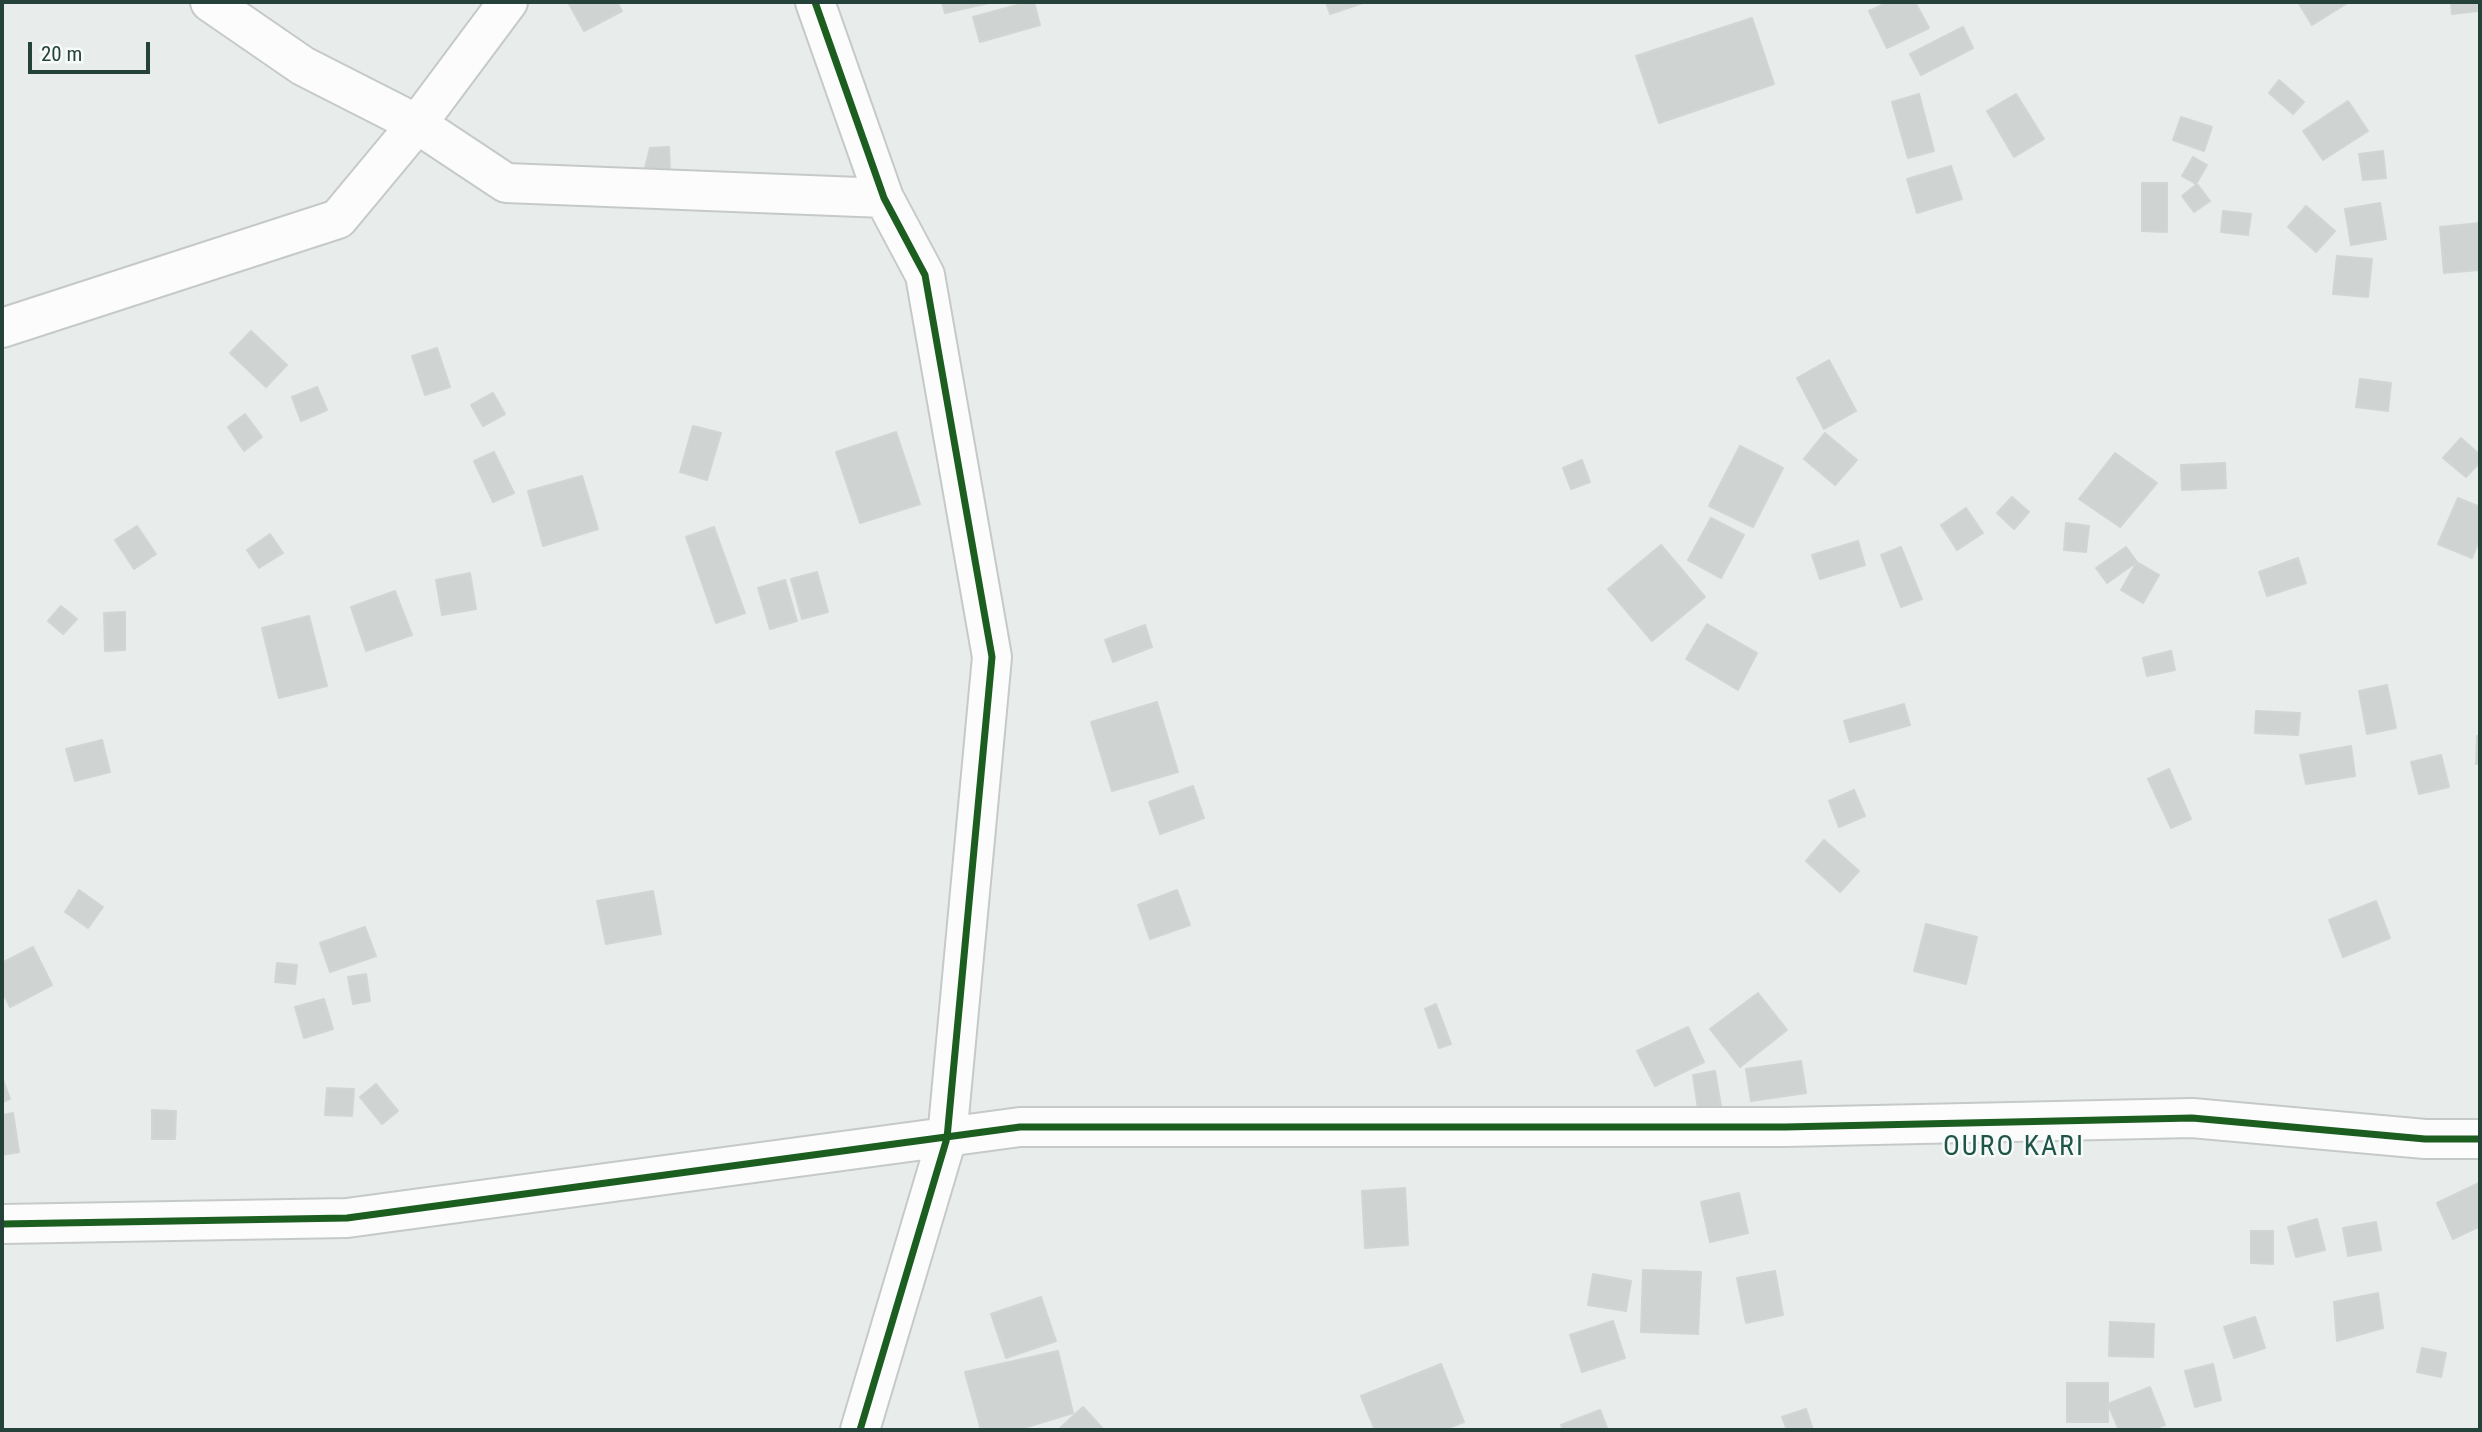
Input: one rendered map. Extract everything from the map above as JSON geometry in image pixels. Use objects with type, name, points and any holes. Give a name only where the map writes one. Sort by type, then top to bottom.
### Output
[{"type":"street","points":[[210,2],[303,66],[417,124],[506,183],[884,198]]},
{"type":"street","points":[[2,328],[338,219],[417,124],[508,2]]},
{"type":"street","points":[[815,2],[884,198],[925,275],[992,657],[947,1138],[860,1430]]},
{"type":"street","points":[[2,1224],[346,1218],[1020,1127],[1772,1127],[2192,1118],[2425,1139],[2480,1139]]},
{"type":"building","points":[[568,2],[617,2],[622,11],[584,31]]},
{"type":"building","points":[[942,2],[993,2],[945,13]]},
{"type":"building","points":[[1034,2],[1040,25],[980,42],[973,17]]},
{"type":"building","points":[[1326,2],[1366,2],[1330,14]]},
{"type":"building","points":[[1889,2],[1915,2],[1929,28],[1887,48],[1869,11]]},
{"type":"building","points":[[2298,2],[2349,2],[2312,25]]},
{"type":"building","points":[[2451,2],[2478,2],[2478,11],[2452,14]]},
{"type":"building","points":[[1752,18],[1774,84],[1659,123],[1636,56]]},
{"type":"building","points":[[1963,27],[1973,48],[1921,75],[1910,54]]},
{"type":"building","points":[[2279,80],[2304,102],[2293,114],[2269,93]]},
{"type":"building","points":[[1919,94],[1934,151],[1908,158],[1892,102]]},
{"type":"building","points":[[2016,94],[2044,139],[2014,157],[1987,111]]},
{"type":"building","points":[[2348,101],[2368,131],[2323,160],[2303,131]]},
{"type":"building","points":[[2181,117],[2212,127],[2204,151],[2173,140]]},
{"type":"building","points":[[669,147],[670,172],[644,172],[650,148]]},
{"type":"building","points":[[2383,151],[2386,178],[2363,180],[2359,154]]},
{"type":"building","points":[[2193,157],[2207,165],[2196,184],[2182,176]]},
{"type":"building","points":[[1951,166],[1962,199],[1917,213],[1907,179]]},
{"type":"building","points":[[2142,183],[2167,183],[2167,232],[2142,231]]},
{"type":"building","points":[[2197,184],[2210,201],[2194,212],[2182,196]]},
{"type":"building","points":[[2380,203],[2386,239],[2351,245],[2345,209]]},
{"type":"building","points":[[2306,206],[2335,231],[2316,252],[2288,227]]},
{"type":"building","points":[[2223,211],[2251,214],[2248,235],[2221,232]]},
{"type":"building","points":[[2480,223],[2480,270],[2444,273],[2440,227]]},
{"type":"building","points":[[2337,256],[2372,259],[2368,297],[2333,294]]},
{"type":"building","points":[[251,331],[287,365],[266,387],[230,353]]},
{"type":"building","points":[[437,348],[450,387],[425,395],[412,356]]},
{"type":"building","points":[[1829,360],[1856,411],[1824,429],[1797,378]]},
{"type":"building","points":[[2360,379],[2391,383],[2388,411],[2356,407]]},
{"type":"building","points":[[317,387],[327,410],[301,421],[292,397]]},
{"type":"building","points":[[493,393],[505,414],[483,426],[471,405]]},
{"type":"building","points":[[245,414],[262,437],[244,451],[228,427]]},
{"type":"building","points":[[693,426],[721,433],[707,480],[680,472]]},
{"type":"building","points":[[896,432],[920,504],[860,523],[836,452]]},
{"type":"building","points":[[1825,433],[1857,460],[1835,485],[1804,459]]},
{"type":"building","points":[[2461,438],[2480,455],[2480,462],[2466,477],[2443,458]]},
{"type":"building","points":[[1740,446],[1783,468],[1753,527],[1709,506]]},
{"type":"building","points":[[494,452],[514,493],[493,502],[474,461]]},
{"type":"building","points":[[2115,453],[2157,483],[2120,527],[2079,499]]},
{"type":"building","points":[[1582,460],[1590,482],[1571,489],[1563,468]]},
{"type":"building","points":[[2225,463],[2226,488],[2182,490],[2181,465]]},
{"type":"building","points":[[582,476],[598,529],[543,546],[528,491]]},
{"type":"building","points":[[2012,497],[2029,512],[2014,529],[1997,513]]},
{"type":"building","points":[[2458,498],[2480,507],[2480,538],[2472,558],[2438,544]]},
{"type":"building","points":[[1966,508],[1983,533],[1957,550],[1941,525]]},
{"type":"building","points":[[1711,518],[1744,535],[1721,578],[1688,560]]},
{"type":"building","points":[[2066,523],[2089,526],[2086,552],[2064,550]]},
{"type":"building","points":[[137,526],[156,554],[134,569],[115,540]]},
{"type":"building","points":[[714,527],[745,613],[716,623],[686,537]]},
{"type":"building","points":[[270,534],[283,553],[259,568],[247,550]]},
{"type":"building","points":[[1858,541],[1865,565],[1820,579],[1812,555]]},
{"type":"building","points":[[1661,545],[1705,597],[1652,641],[1608,589]]},
{"type":"building","points":[[1901,547],[1922,599],[1901,607],[1881,555]]},
{"type":"building","points":[[2126,547],[2137,562],[2107,583],[2096,568]]},
{"type":"building","points":[[2298,558],[2306,583],[2267,596],[2259,572]]},
{"type":"building","points":[[2137,562],[2159,575],[2143,603],[2121,590]]},
{"type":"building","points":[[817,572],[828,612],[802,619],[791,579]]},
{"type":"building","points":[[470,573],[476,609],[442,615],[436,580]]},
{"type":"building","points":[[785,580],[797,621],[770,629],[758,588]]},
{"type":"building","points":[[395,591],[412,635],[366,651],[351,607]]},
{"type":"building","points":[[61,606],[77,619],[63,634],[48,621]]},
{"type":"building","points":[[125,612],[125,650],[105,651],[104,613]]},
{"type":"building","points":[[309,616],[327,686],[279,698],[262,628]]},
{"type":"building","points":[[1707,624],[1757,653],[1738,690],[1686,659]]},
{"type":"building","points":[[1145,625],[1152,647],[1113,662],[1105,640]]},
{"type":"building","points":[[2171,651],[2175,670],[2147,676],[2143,658]]},
{"type":"building","points":[[2387,685],[2396,728],[2367,734],[2359,691]]},
{"type":"building","points":[[1157,702],[1178,772],[1112,791],[1091,722]]},
{"type":"building","points":[[1904,704],[1910,725],[1850,742],[1844,721]]},
{"type":"building","points":[[2256,711],[2300,713],[2298,735],[2255,733]]},
{"type":"building","points":[[2477,736],[2480,736],[2480,764],[2476,764]]},
{"type":"building","points":[[102,740],[110,772],[75,781],[66,749]]},
{"type":"building","points":[[2351,746],[2355,776],[2306,784],[2300,755]]},
{"type":"building","points":[[2441,755],[2449,787],[2419,794],[2411,762]]},
{"type":"building","points":[[2169,769],[2191,819],[2171,828],[2148,779]]},
{"type":"building","points":[[1193,786],[1204,818],[1160,834],[1149,802]]},
{"type":"building","points":[[1854,790],[1865,816],[1839,827],[1829,801]]},
{"type":"building","points":[[1824,840],[1859,871],[1840,892],[1806,861]]},
{"type":"building","points":[[79,890],[103,907],[88,928],[65,912]]},
{"type":"building","points":[[1177,890],[1190,925],[1150,939],[1138,905]]},
{"type":"building","points":[[653,891],[661,934],[606,944],[597,901]]},
{"type":"building","points":[[2376,901],[2390,938],[2343,957],[2329,920]]},
{"type":"building","points":[[1926,924],[1977,937],[1966,984],[1914,971]]},
{"type":"building","points":[[365,927],[376,956],[330,972],[320,943]]},
{"type":"building","points":[[33,947],[52,985],[10,1007],[2,991],[2,963]]},
{"type":"building","points":[[277,963],[297,965],[295,984],[275,982]]},
{"type":"building","points":[[366,974],[370,1001],[353,1004],[348,977]]},
{"type":"building","points":[[1758,993],[1787,1030],[1740,1067],[1710,1029]]},
{"type":"building","points":[[324,999],[333,1029],[304,1038],[295,1007]]},
{"type":"building","points":[[1436,1004],[1451,1044],[1439,1048],[1425,1009]]},
{"type":"building","points":[[1688,1027],[1704,1062],[1655,1086],[1637,1051]]},
{"type":"building","points":[[1801,1061],[1806,1093],[1751,1101],[1746,1069]]},
{"type":"building","points":[[1715,1071],[1721,1106],[1698,1109],[1693,1075]]},
{"type":"building","points":[[2,1077],[10,1099],[2,1102]]},
{"type":"building","points":[[376,1084],[398,1111],[382,1124],[360,1097]]},
{"type":"building","points":[[327,1088],[354,1089],[352,1116],[325,1115]]},
{"type":"building","points":[[152,1110],[176,1111],[175,1139],[152,1139]]},
{"type":"building","points":[[13,1113],[19,1152],[2,1155],[2,1115]]},
{"type":"building","points":[[2479,1183],[2480,1226],[2453,1239],[2437,1203]]},
{"type":"building","points":[[1405,1188],[1408,1245],[1365,1248],[1362,1191]]},
{"type":"building","points":[[1739,1193],[1748,1233],[1710,1242],[1701,1202]]},
{"type":"building","points":[[2317,1219],[2325,1250],[2296,1257],[2288,1227]]},
{"type":"building","points":[[2376,1222],[2381,1250],[2348,1256],[2343,1228]]},
{"type":"building","points":[[2251,1231],[2273,1231],[2273,1264],[2251,1263]]},
{"type":"building","points":[[1643,1270],[1701,1272],[1698,1334],[1641,1332]]},
{"type":"building","points":[[1775,1271],[1783,1315],[1746,1323],[1737,1278]]},
{"type":"building","points":[[1593,1274],[1631,1281],[1626,1311],[1588,1305]]},
{"type":"building","points":[[2378,1293],[2383,1328],[2337,1341],[2334,1302]]},
{"type":"building","points":[[1041,1297],[1056,1341],[1006,1358],[991,1314]]},
{"type":"building","points":[[2255,1317],[2265,1348],[2234,1358],[2224,1327]]},
{"type":"building","points":[[1613,1321],[1625,1358],[1582,1372],[1570,1335]]},
{"type":"building","points":[[2110,1322],[2154,1324],[2153,1357],[2109,1356]]},
{"type":"building","points":[[2422,1348],[2446,1353],[2441,1377],[2417,1372]]},
{"type":"building","points":[[1058,1351],[1073,1413],[1017,1430],[981,1430],[965,1372]]},
{"type":"building","points":[[1441,1364],[1464,1422],[1443,1430],[1375,1430],[1361,1396]]},
{"type":"building","points":[[2213,1364],[2221,1400],[2195,1407],[2185,1371]]},
{"type":"building","points":[[2067,1383],[2108,1383],[2108,1422],[2067,1422]]},
{"type":"building","points":[[2150,1387],[2165,1425],[2151,1430],[2119,1430],[2108,1404]]},
{"type":"building","points":[[1083,1407],[1104,1430],[1058,1430]]},
{"type":"building","points":[[1806,1409],[1813,1430],[1787,1430],[1782,1417]]},
{"type":"building","points":[[1600,1410],[1608,1430],[1563,1430],[1561,1425]]},
{"type":"cycle path","points":[[815,2],[884,198],[925,275],[992,657],[947,1138],[860,1430]]},
{"type":"cycle path","points":[[2,1224],[347,1218],[1020,1127],[1785,1127],[2192,1118],[2425,1139],[2480,1139]]},
{"type":"district","name":"OURO KARI","points":[[2014,1148]]}]
